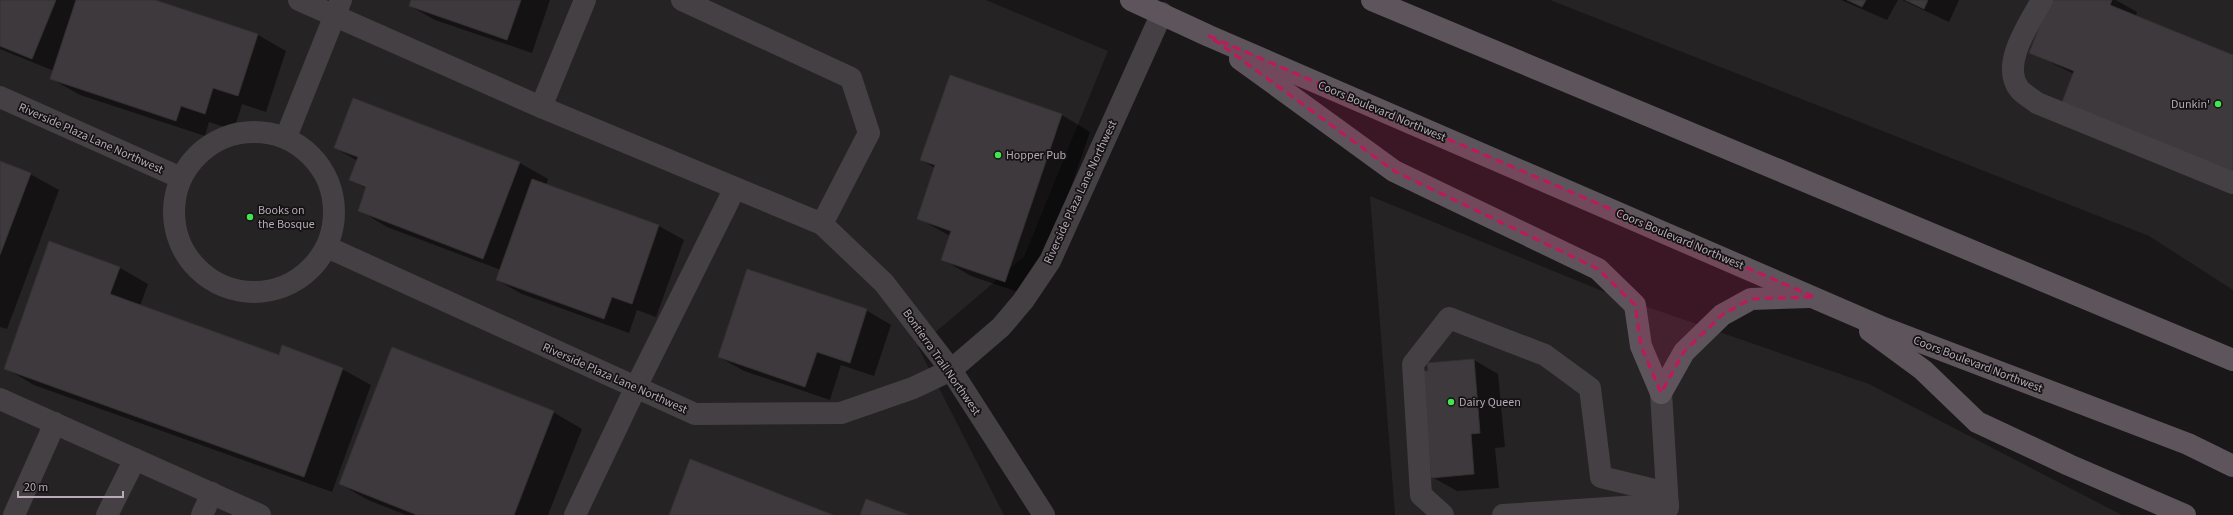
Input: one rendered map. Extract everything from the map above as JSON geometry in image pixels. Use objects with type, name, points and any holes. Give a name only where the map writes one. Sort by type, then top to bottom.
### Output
[{"type":"main road","name":"Coors Boulevard Northwest","points":[[1131,0],[1209,36],[1891,331],[2188,444],[2233,466]]},
{"type":"main road","points":[[1372,0],[2233,359]]},
{"type":"main road","points":[[1209,36],[1394,171],[1598,269],[1635,305],[1641,346],[1661,393]]},
{"type":"main road","points":[[1661,393],[1684,352],[1722,315],[1751,299],[1815,297]]},
{"type":"main road","points":[[1838,308],[1923,370],[1977,422],[2069,465],[2185,515]]},
{"type":"street","points":[[299,0],[338,8],[541,107],[822,224],[869,133],[851,78],[682,0]]},
{"type":"street","points":[[541,107],[585,0]]},
{"type":"street","points":[[2042,0],[2014,53],[2013,74],[2020,90],[2037,103],[2233,183]]},
{"type":"street","points":[[286,137],[338,8]]},
{"type":"street","name":"Riverside Plaza Lane Northwest","points":[[327,247],[695,414],[841,413],[913,388],[951,370],[1001,327],[1024,301],[1050,261],[1162,13]]},
{"type":"street","name":"Riverside Plaza Lane Northwest","points":[[0,97],[181,178]]},
{"type":"street","points":[[260,131],[286,137],[308,152],[324,172],[333,196],[334,222],[327,247],[312,269],[290,285],[264,293],[237,292],[212,282],[192,264],[178,240],[173,214],[177,187],[181,178],[189,164],[209,145],[233,134],[260,131]]},
{"type":"street","points":[[575,515],[636,387],[735,188]]},
{"type":"street","name":"Bontierra Trail Northwest","points":[[822,224],[884,283],[951,370],[1044,515]]},
{"type":"street","points":[[1443,515],[1421,495],[1414,364],[1449,318],[1545,355],[1590,388],[1601,477],[1668,504]]},
{"type":"street","points":[[1661,393],[1668,504]]},
{"type":"street","points":[[0,399],[260,515]]},
{"type":"street","points":[[14,515],[55,423]]},
{"type":"street","points":[[107,515],[135,459]]},
{"type":"street","points":[[202,515],[212,493]]},
{"type":"street","points":[[1503,515],[1668,504]]},
{"type":"highlighted area","points":[[1209,36],[1815,297],[1751,299],[1722,315],[1684,352],[1661,393],[1641,346],[1635,305],[1598,269],[1394,171]]},
{"type":"shaded area","points":[[0,0],[986,0],[1108,51],[1024,257],[918,347],[1004,515],[0,515]]},
{"type":"shaded area","points":[[1550,0],[2233,0],[2233,290],[2149,236]]},
{"type":"shaded area","points":[[1370,196],[1610,294],[1869,384],[2122,515],[1395,515]]},
{"type":"building","points":[[0,0],[56,0],[32,59],[0,46]]},
{"type":"building","points":[[76,0],[155,0],[258,34],[238,96],[213,88],[205,114],[181,106],[176,121],[50,79]]},
{"type":"building","points":[[411,0],[521,0],[507,40],[409,6]]},
{"type":"building","points":[[1847,0],[1866,0],[1862,7]]},
{"type":"building","points":[[1905,0],[1928,0],[1924,9]]},
{"type":"building","points":[[2050,0],[2112,0],[2110,5],[2233,55],[2233,176],[2061,105],[2074,71],[2029,53]]},
{"type":"building","points":[[950,75],[1062,114],[1005,282],[941,260],[951,231],[917,219],[935,165],[920,160]]},
{"type":"building","points":[[353,98],[520,162],[483,259],[358,211],[366,187],[349,180],[358,157],[334,148]]},
{"type":"building","points":[[0,161],[31,173],[0,255]]},
{"type":"building","points":[[532,179],[659,225],[632,304],[612,297],[604,319],[496,280]]},
{"type":"building","points":[[49,241],[120,267],[110,294],[279,355],[282,345],[343,368],[304,477],[4,369]]},
{"type":"building","points":[[747,269],[867,309],[850,363],[817,352],[805,387],[718,357]]},
{"type":"building","points":[[392,347],[554,411],[514,515],[417,515],[339,484]]},
{"type":"building","name":"Dairy Queen","points":[[1474,359],[1480,433],[1471,434],[1474,474],[1431,478],[1422,371],[1428,371],[1427,363]]},
{"type":"building","points":[[690,459],[833,515],[669,515]]},
{"type":"building","points":[[866,499],[909,515],[860,515]]},
{"type":"place","name":"Dunkin'","points":[[2218,104]]},
{"type":"place","name":"Hopper Pub","points":[[998,155]]},
{"type":"place","name":"Books on the Bosque","points":[[250,217]]},
{"type":"place","name":"Dairy Queen","points":[[1451,402]]}]
